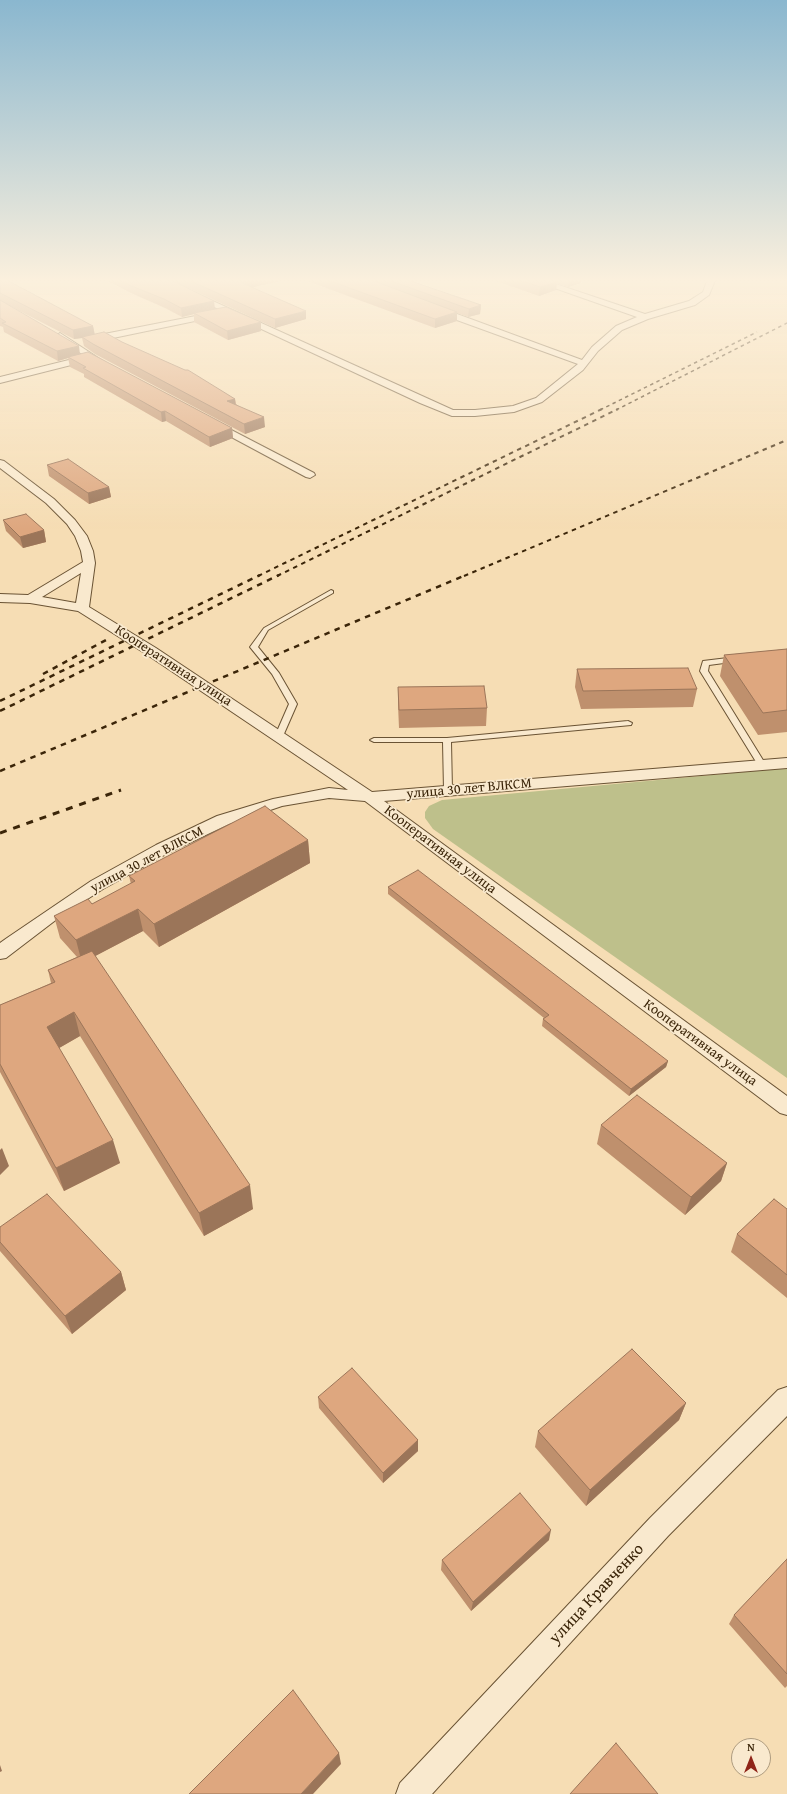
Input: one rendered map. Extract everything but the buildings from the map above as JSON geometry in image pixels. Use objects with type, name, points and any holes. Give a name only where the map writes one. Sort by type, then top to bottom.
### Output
[{"type":"street","points":[[0,380],[72,362]]},
{"type":"street","points":[[100,362],[111,368]]},
{"type":"street","points":[[338,362],[424,402],[452,413],[475,413],[514,409],[539,400],[584,363]]},
{"type":"street","points":[[200,416],[310,475]]},
{"type":"street","points":[[0,463],[50,502],[71,522],[81,536],[89,563],[82,608]]},
{"type":"street","points":[[30,599],[89,563]]},
{"type":"street","name":"Кооперативная улица","points":[[0,598],[30,599],[82,608],[151,651],[369,797],[787,1107]]},
{"type":"street","name":"улица 30 лет ВЛКСМ","points":[[0,953],[37,925],[97,885],[162,850],[223,820],[279,802],[329,793],[369,797],[787,763]]},
{"type":"street","name":"улица Кравченко","points":[[411,1794],[659,1527],[787,1399]]},
{"type":"lane","points":[[279,736],[293,704],[275,674],[254,647],[266,629],[331,592]]},
{"type":"lane","points":[[740,658],[706,663],[704,671],[762,765]]},
{"type":"lane","points":[[374,740],[447,740],[628,723]]},
{"type":"lane","points":[[447,740],[448,790]]},
{"type":"green space","points":[[787,768],[787,1078],[433,829],[425,818],[425,812],[429,806],[442,800]]},
{"type":"railway","points":[[600,410],[697,362]]},
{"type":"railway","points":[[617,409],[711,362]]},
{"type":"railway","points":[[258,576],[602,409]]},
{"type":"railway","points":[[277,576],[617,409]]},
{"type":"railway","points":[[464,576],[787,440]]},
{"type":"railway","points":[[0,701],[260,575]]},
{"type":"railway","points":[[0,711],[279,575]]},
{"type":"railway","points":[[0,771],[466,575]]},
{"type":"railway","points":[[43,674],[106,640]]},
{"type":"railway","points":[[0,833],[121,790]]}]
